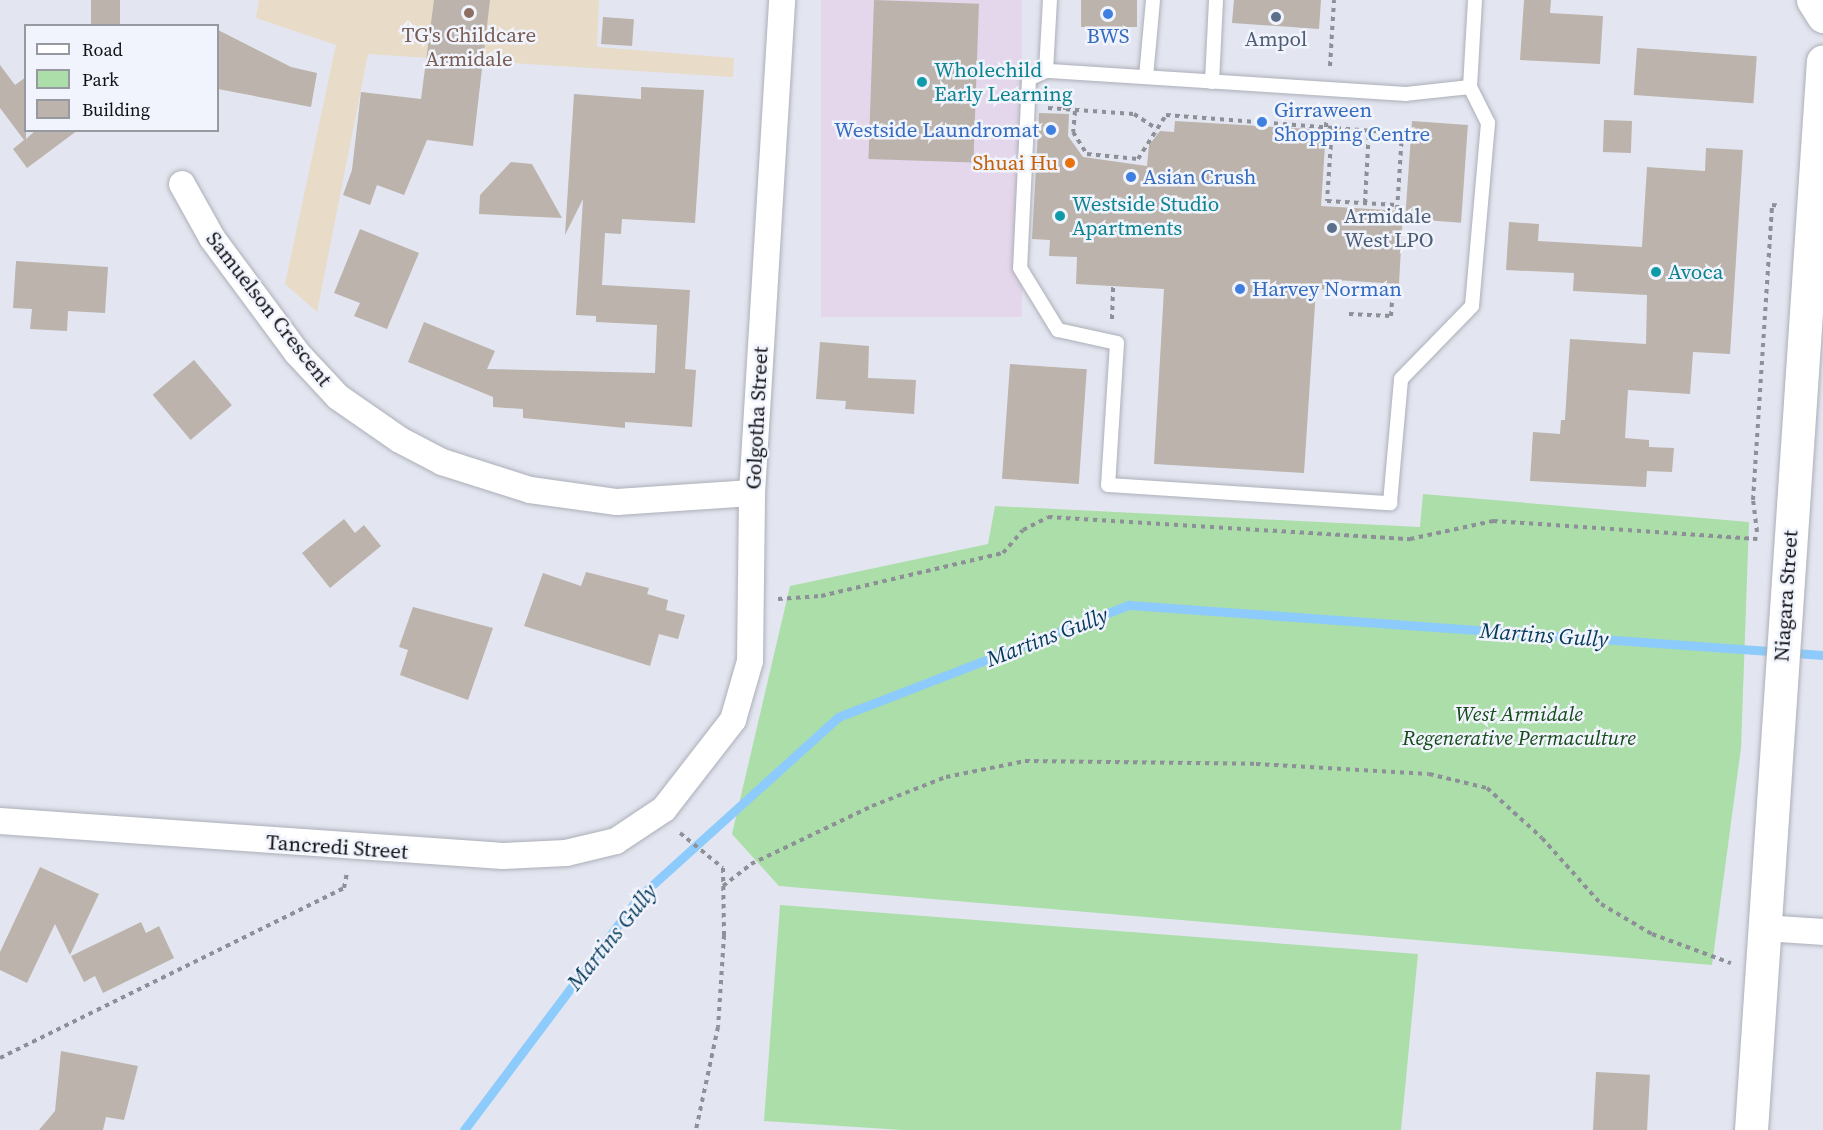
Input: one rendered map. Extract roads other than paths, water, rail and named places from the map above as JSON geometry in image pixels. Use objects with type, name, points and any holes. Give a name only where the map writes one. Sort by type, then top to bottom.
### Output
[{"type":"street","name":"Golgotha Street","points":[[664,810],[733,720],[750,661],[753,600],[752,493],[782,0]]},
{"type":"street","points":[[1813,0],[1823,16]]},
{"type":"street","name":"Niagara Street","points":[[1751,1130],[1823,61]]},
{"type":"street","name":"Samuelson Crescent","points":[[182,184],[212,238],[297,353],[338,397],[400,440],[442,462],[530,490],[617,502],[752,493]]},
{"type":"street","name":"Tancredi Street","points":[[0,821],[504,856],[566,853],[616,841],[664,810]]},
{"type":"street","points":[[1763,928],[1823,932]]},
{"type":"lane","points":[[1046,71],[1050,0]]},
{"type":"lane","points":[[1146,77],[1153,0]]},
{"type":"lane","points":[[1212,82],[1216,0]]},
{"type":"lane","points":[[1470,87],[1406,94],[1046,71],[1029,79],[1020,268],[1058,330],[1117,343],[1108,485],[1390,503],[1401,379],[1472,306],[1488,123],[1470,87],[1475,0]]},
{"type":"waterway","name":"Martins Gully","points":[[464,1130],[639,897],[838,717],[1129,605],[1823,655]]},
{"type":"place","name":"TG's Childcare Armidale","points":[[469,13]]},
{"type":"place","name":"BWS","points":[[1108,14]]},
{"type":"place","name":"Ampol","points":[[1276,17]]},
{"type":"place","name":"Wholechild Early Learning","points":[[922,82]]},
{"type":"place","name":"Girraween Shopping Centre","points":[[1262,122]]},
{"type":"place","name":"Westside Laundromat","points":[[1051,130]]},
{"type":"place","name":"Shuai Hu","points":[[1070,163]]},
{"type":"place","name":"Asian Crush","points":[[1131,177]]},
{"type":"place","name":"Westside Studio Apartments","points":[[1060,216]]},
{"type":"place","name":"Armidale West LPO","points":[[1332,228]]},
{"type":"place","name":"Avoca","points":[[1656,272]]},
{"type":"place","name":"Harvey Norman","points":[[1240,289]]},
{"type":"park label","name":"West Armidale Regenerative Permaculture","points":[[1519,726]]}]
